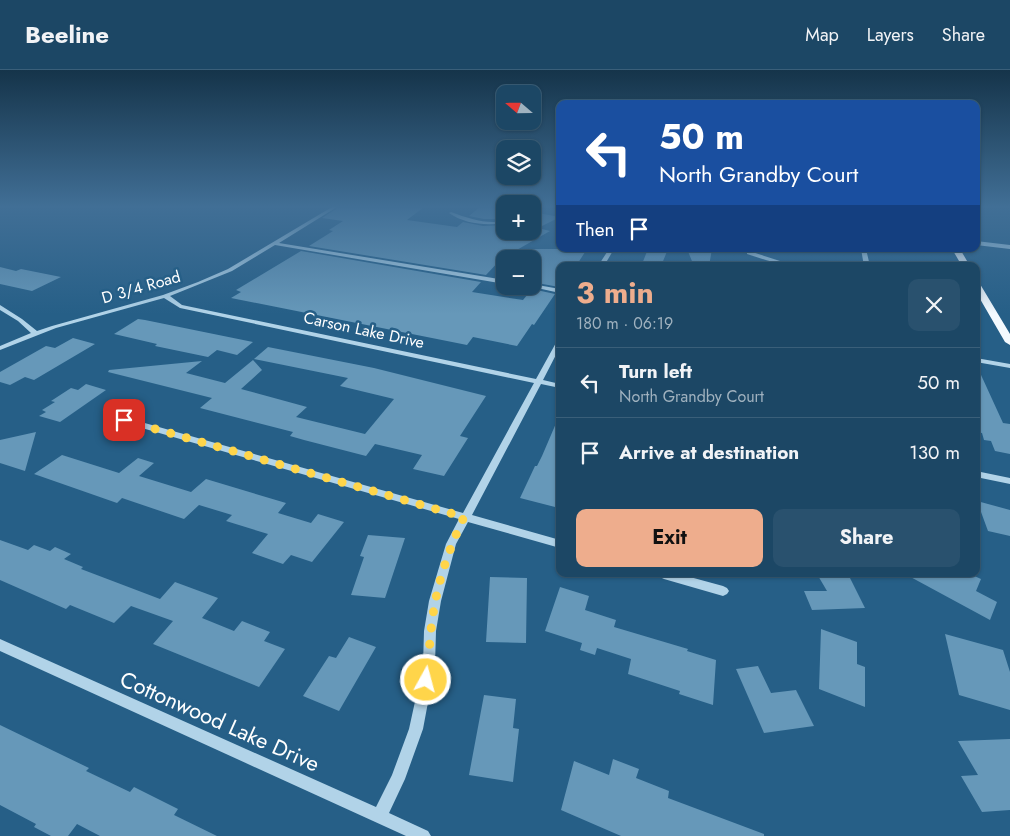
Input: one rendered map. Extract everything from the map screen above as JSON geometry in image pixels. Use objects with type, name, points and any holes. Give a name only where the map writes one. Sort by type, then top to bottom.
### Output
[{"type":"main road","points":[[980,291],[1010,342]]},
{"type":"street","points":[[981,243],[1010,247]]},
{"type":"street","points":[[275,244],[496,281]]},
{"type":"street","name":"D 3/4 Road","points":[[0,348],[81,319],[165,296],[223,273],[275,244]]},
{"type":"street","points":[[750,253],[776,262]]},
{"type":"street","points":[[541,288],[556,290]]},
{"type":"street","name":"Carson Lake Drive","points":[[165,296],[180,306],[556,385]]},
{"type":"street","points":[[0,307],[20,320],[36,334]]},
{"type":"street","points":[[379,816],[398,779],[416,729],[429,664],[430,631],[435,601],[448,553],[464,517],[556,349]]},
{"type":"street","points":[[980,361],[1010,366]]},
{"type":"street","points":[[124,420],[556,543]]},
{"type":"street","points":[[980,475],[1010,481]]},
{"type":"street","points":[[674,577],[723,591]]},
{"type":"street","name":"Cottonwood Lake Drive","points":[[0,645],[423,836]]},
{"type":"building","points":[[314,243],[529,243],[517,250],[496,250],[496,264],[486,275],[309,246]]},
{"type":"building","points":[[532,249],[556,249],[556,252],[585,252],[579,262],[556,262],[556,286],[541,284],[541,250]]},
{"type":"building","points":[[301,251],[481,282],[472,292],[523,300],[527,295],[541,295],[541,291],[555,294],[517,346],[473,337],[467,345],[231,298],[241,292],[236,290]]},
{"type":"building","points":[[647,252],[667,252],[663,262],[643,262]]},
{"type":"building","points":[[688,252],[711,252],[710,262],[692,262]]},
{"type":"building","points":[[0,267],[61,277],[32,291],[0,284]]},
{"type":"building","points":[[138,319],[253,342],[237,355],[217,350],[208,357],[155,346],[157,344],[114,334]]},
{"type":"building","points":[[73,338],[95,344],[34,380],[25,377],[10,385],[0,382],[0,372],[46,346],[55,348]]},
{"type":"building","points":[[268,347],[374,368],[486,396],[460,436],[468,438],[444,476],[413,469],[422,455],[375,444],[366,456],[304,440],[290,436],[293,432],[200,408],[212,398],[108,372],[109,370],[202,361],[186,373],[225,383],[253,360],[262,370],[241,389],[307,407],[296,417],[365,434],[394,399],[340,386],[348,378],[254,359]]},
{"type":"building","points":[[980,373],[1003,423],[1010,424],[1010,454],[995,451],[991,441],[984,440],[982,433],[980,433]]},
{"type":"building","points":[[86,384],[106,390],[60,422],[39,416],[46,412],[42,410],[55,402],[51,401],[71,388],[78,390]]},
{"type":"building","points":[[556,423],[555,507],[520,498],[535,466],[537,466]]},
{"type":"building","points":[[36,432],[25,471],[0,463],[0,440]]},
{"type":"building","points":[[62,455],[119,473],[138,458],[154,463],[139,476],[191,492],[206,479],[286,503],[278,513],[311,523],[318,514],[344,522],[312,562],[291,555],[283,564],[252,553],[268,534],[226,521],[232,515],[199,505],[184,519],[122,498],[117,503],[34,474]]},
{"type":"building","points":[[980,502],[1010,510],[1010,536],[988,531],[980,509]]},
{"type":"building","points":[[368,535],[405,538],[385,598],[351,595],[364,557],[360,556]]},
{"type":"building","points":[[0,540],[28,550],[34,545],[50,551],[55,547],[71,554],[64,559],[83,567],[81,569],[160,599],[175,582],[218,598],[202,618],[234,631],[242,621],[270,632],[264,641],[285,649],[259,687],[153,644],[173,621],[131,606],[114,623],[70,605],[66,609],[0,580]]},
{"type":"building","points":[[490,577],[527,578],[526,643],[486,642]]},
{"type":"building","points":[[819,577],[850,577],[865,608],[812,610],[804,591],[827,591]]},
{"type":"building","points":[[911,577],[977,577],[981,579],[976,591],[997,602],[990,620]]},
{"type":"building","points":[[560,587],[589,596],[585,610],[616,620],[614,627],[688,649],[687,651],[716,660],[713,705],[679,694],[680,691],[628,674],[631,659],[597,648],[595,655],[580,650],[582,643],[545,631]]},
{"type":"building","points":[[821,629],[857,642],[857,664],[865,667],[865,707],[819,689]]},
{"type":"building","points":[[945,634],[1003,650],[1010,672],[1010,710],[959,695]]},
{"type":"building","points":[[349,637],[376,647],[339,711],[303,696],[329,656],[336,658]]},
{"type":"building","points":[[758,666],[771,693],[796,690],[814,726],[764,733],[736,669]]},
{"type":"building","points":[[484,695],[516,699],[513,728],[519,729],[513,782],[469,775]]},
{"type":"building","points":[[0,725],[89,768],[86,771],[130,792],[134,787],[178,809],[174,815],[217,836],[100,836],[77,824],[68,836],[51,836],[34,827],[36,824],[0,805]]},
{"type":"building","points":[[1010,739],[1010,810],[982,812],[961,776],[978,775],[958,741]]},
{"type":"building","points":[[613,759],[639,769],[636,778],[669,791],[668,798],[764,834],[764,836],[621,836],[561,810],[574,761],[609,775]]},
{"type":"route","points":[[124,420],[464,517],[451,544],[435,601],[430,631],[429,664],[426,680]]}]
